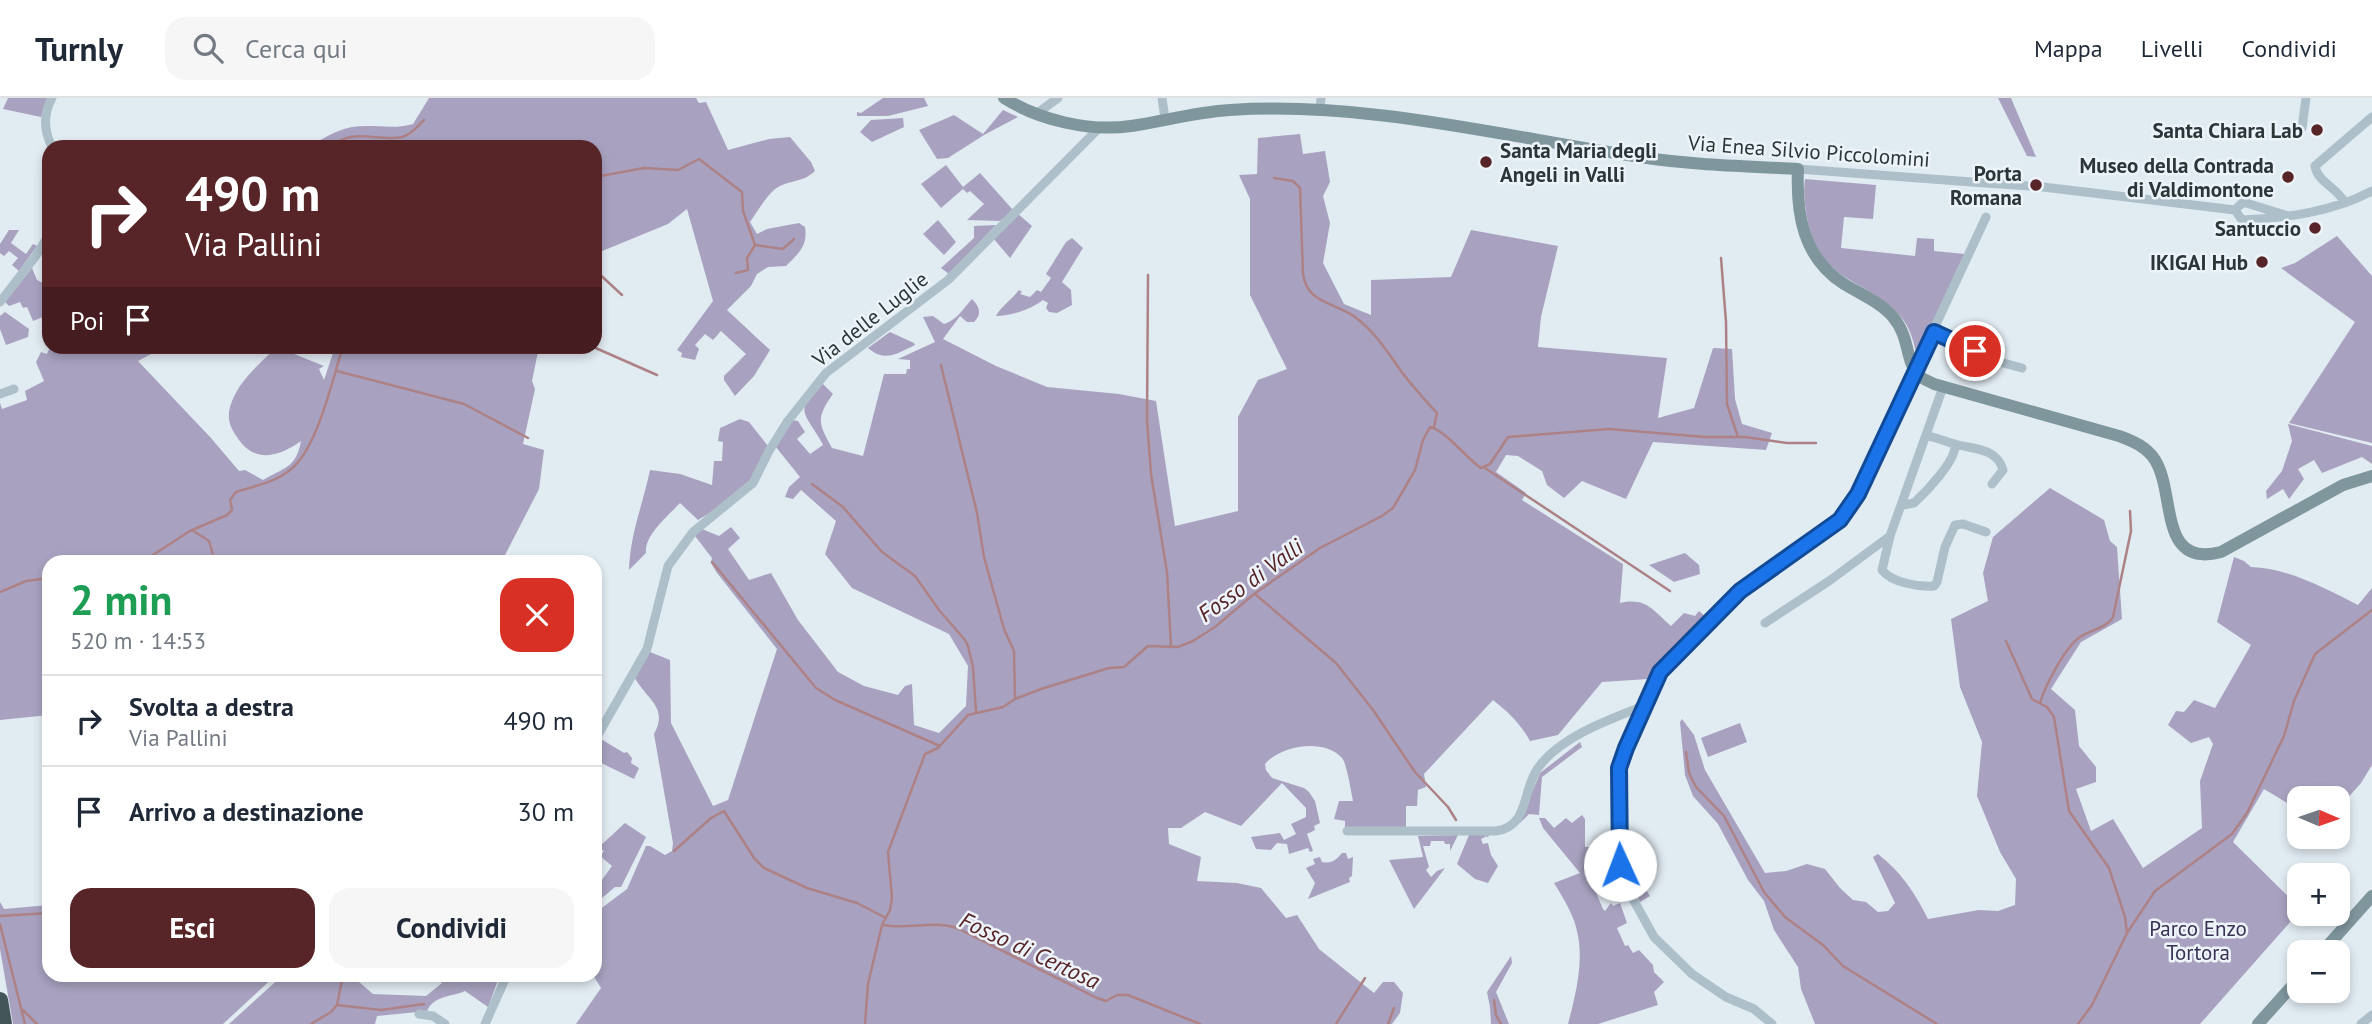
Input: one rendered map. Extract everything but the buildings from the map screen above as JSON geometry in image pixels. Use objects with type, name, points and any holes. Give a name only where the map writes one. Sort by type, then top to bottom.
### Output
[{"type":"highway","points":[[0,1000],[4,1024]]},
{"type":"main road","name":"Via Enea Silvio Piccolomini","points":[[1004,98],[1036,114],[1061,121],[1101,126],[1132,126],[1239,109],[1320,104],[1643,158],[1798,169]]},
{"type":"main road","points":[[1798,169],[1800,214],[1812,253],[1838,280],[1877,303],[1891,315],[1904,335],[1915,373],[1925,381],[1943,387],[2139,444],[2153,456],[2159,467],[2177,538],[2187,549],[2201,554],[2225,550],[2335,489],[2372,476]]},
{"type":"main road","points":[[2333,940],[2372,896]]},
{"type":"main road","points":[[2258,1024],[2287,992]]},
{"type":"street","points":[[50,140],[46,115],[52,98]]},
{"type":"street","points":[[1036,114],[1058,98]]},
{"type":"street","points":[[1162,98],[1165,119]]},
{"type":"street","points":[[2302,128],[2306,98]]},
{"type":"street","points":[[2345,203],[2317,173],[2315,166],[2372,117]]},
{"type":"street","name":"Via delle Luglie","points":[[602,728],[647,649],[668,566],[689,536],[753,484],[787,422],[826,373],[942,285],[1101,126]]},
{"type":"street","name":"Via Enea Silvio Piccolomini","points":[[1798,169],[2029,186]]},
{"type":"street","points":[[2043,187],[2235,210],[2243,202],[2290,216],[2345,203],[2372,191]]},
{"type":"street","points":[[1772,1024],[1754,1009],[1705,984],[1667,952],[1650,930],[1623,880],[1620,865],[1619,772],[1626,748],[1660,672],[1740,591],[1819,536],[1846,513],[1858,494],[1986,217]]},
{"type":"street","points":[[0,302],[42,247]]},
{"type":"street","points":[[1936,328],[1996,361],[2022,368]]},
{"type":"street","points":[[1943,387],[1890,536],[1882,565],[1883,573],[1914,584],[1933,586],[1937,583],[1945,547],[1955,526],[1963,524],[1986,531]]},
{"type":"street","points":[[0,394],[13,389]]},
{"type":"street","points":[[1926,435],[1976,447],[1999,461],[2003,471],[1992,484]]},
{"type":"street","points":[[1903,505],[1914,503],[1931,485],[1953,457],[1955,444]]},
{"type":"street","points":[[1765,624],[1890,536]]},
{"type":"street","points":[[1347,831],[1496,831],[1507,828],[1516,822],[1522,812],[1534,774],[1544,761],[1589,729],[1644,706]]},
{"type":"street","points":[[485,1024],[504,982]]},
{"type":"street","points":[[419,1014],[433,1016],[445,1024]]},
{"type":"street","points":[[2361,1024],[2372,1015]]},
{"type":"green space","points":[[8,98],[47,98],[41,117],[3,109]]},
{"type":"green space","points":[[429,98],[696,98],[699,103],[706,102],[728,150],[769,139],[790,137],[811,162],[815,171],[805,178],[774,190],[750,222],[757,234],[767,229],[799,223],[805,227],[804,244],[786,266],[768,267],[757,274],[751,286],[727,310],[770,350],[754,376],[735,396],[724,376],[746,354],[721,331],[713,340],[705,334],[695,345],[699,349],[695,360],[681,357],[682,353],[677,350],[713,301],[687,209],[668,224],[602,251],[602,140],[320,140],[346,128],[398,127],[413,124]]},
{"type":"green space","points":[[883,98],[924,98],[928,106],[888,116],[857,116],[857,112],[861,113]]},
{"type":"green space","points":[[1998,98],[2011,98],[2036,157],[2027,156]]},
{"type":"green space","points":[[1003,110],[1018,117],[948,158],[937,159],[919,130],[954,115],[983,134]]},
{"type":"green space","points":[[903,118],[904,127],[872,142],[860,132],[871,120]]},
{"type":"green space","points":[[1300,134],[1303,154],[1325,151],[1330,182],[1323,196],[1330,223],[1323,263],[1344,304],[1371,315],[1371,280],[1451,277],[1471,230],[1558,246],[1541,317],[1538,347],[1667,358],[1658,418],[1694,408],[1713,348],[1732,349],[1735,399],[1742,424],[1772,433],[1766,450],[1653,442],[1626,499],[1582,481],[1564,498],[1547,485],[1542,471],[1518,456],[1506,455],[1496,472],[1526,493],[1522,500],[1623,564],[1620,603],[1643,603],[1671,626],[1684,613],[1695,616],[1699,611],[1706,617],[1668,654],[1648,679],[1602,682],[1558,735],[1530,741],[1513,718],[1493,700],[1424,774],[1426,787],[1418,790],[1417,806],[1406,806],[1406,829],[1345,829],[1345,821],[1334,819],[1339,801],[1353,801],[1344,761],[1334,752],[1314,746],[1281,752],[1265,764],[1272,778],[1304,788],[1315,801],[1320,823],[1314,826],[1315,830],[1307,834],[1313,851],[1310,852],[1308,848],[1289,854],[1287,844],[1277,843],[1271,850],[1256,849],[1251,837],[1280,833],[1284,840],[1296,834],[1291,824],[1306,817],[1306,808],[1282,783],[1241,826],[1205,812],[1181,828],[1168,828],[1169,844],[1201,857],[1197,881],[1237,883],[1261,888],[1286,918],[1297,915],[1319,949],[1374,993],[1383,982],[1394,982],[1403,993],[1400,1013],[1392,1024],[576,1024],[601,988],[597,982],[602,982],[602,908],[627,889],[646,846],[665,855],[672,851],[673,843],[654,734],[659,717],[654,704],[635,678],[650,652],[670,660],[671,723],[713,806],[728,800],[777,649],[717,573],[711,563],[712,558],[695,536],[702,529],[719,536],[731,527],[740,538],[728,549],[749,580],[771,573],[798,620],[838,672],[864,686],[898,695],[905,686],[912,684],[914,725],[939,733],[966,706],[968,666],[949,634],[852,588],[825,554],[836,521],[801,490],[793,499],[785,497],[789,487],[800,477],[775,446],[792,420],[798,421],[805,432],[797,439],[810,454],[823,445],[808,420],[805,407],[813,393],[823,384],[833,394],[824,409],[821,421],[832,448],[863,456],[884,374],[906,374],[907,369],[910,369],[910,360],[898,359],[935,342],[923,317],[933,316],[944,324],[956,317],[972,299],[979,310],[977,319],[967,322],[960,316],[943,339],[996,366],[1047,387],[1119,394],[1156,401],[1175,526],[1238,511],[1238,417],[1258,380],[1287,369],[1250,295],[1250,199],[1239,175],[1257,174],[1258,138]]},
{"type":"green space","points":[[946,165],[963,187],[980,173],[1013,210],[1000,221],[967,220],[984,204],[970,191],[967,193],[963,189],[941,208],[921,184]]},
{"type":"green space","points":[[1805,179],[1876,185],[1873,219],[1844,217],[1841,248],[1915,256],[1917,238],[1934,239],[1934,251],[1965,254],[1920,354],[1916,352],[1901,317],[1887,304],[1832,267],[1821,255],[1807,217]]},
{"type":"green space","points":[[1017,213],[1032,226],[1010,258],[993,238]]},
{"type":"green space","points":[[938,220],[956,242],[944,255],[923,234]]},
{"type":"green space","points":[[996,225],[949,274],[941,268],[974,238],[974,226]]},
{"type":"green space","points":[[9,230],[19,230],[11,243],[26,254],[33,244],[37,246],[19,271],[12,265],[18,258],[9,251],[4,256],[0,253],[0,244]]},
{"type":"green space","points":[[2337,236],[2372,276],[2372,443],[2289,423],[2355,322],[2281,268],[2295,263]]},
{"type":"green space","points":[[1072,238],[1083,248],[1062,282],[1071,290],[1072,305],[1057,313],[1049,312],[1046,308],[1048,303],[1043,300],[1021,311],[996,316],[1019,290],[1022,292],[1020,294],[1030,297],[1037,290],[1041,292],[1051,278],[1046,274],[1066,242]]},
{"type":"green space","points":[[32,268],[37,280],[42,282],[42,317],[33,321],[27,307],[23,308],[20,302],[9,306],[5,302]]},
{"type":"green space","points":[[5,312],[29,329],[28,337],[6,345],[0,329],[0,316]]},
{"type":"green space","points":[[890,332],[915,345],[886,356],[874,353],[868,348]]},
{"type":"green space","points":[[41,352],[151,354],[138,361],[239,471],[245,470],[263,480],[293,462],[301,441],[276,454],[251,451],[233,430],[229,411],[243,381],[270,354],[294,354],[324,366],[319,369],[324,380],[333,354],[538,354],[532,381],[535,389],[523,444],[544,450],[539,489],[505,555],[42,555],[42,716],[0,720],[0,403],[2,409],[27,400],[25,391],[44,381],[36,362]]},
{"type":"green space","points":[[740,419],[749,422],[768,446],[754,477],[718,508],[698,520],[680,503],[653,532],[646,546],[646,553],[629,570],[634,532],[650,470],[680,474],[712,485],[714,461],[722,461],[723,442],[718,441],[720,428]]},
{"type":"green space","points":[[2288,424],[2372,446],[2372,464],[2362,457],[2322,473],[2314,460],[2298,469],[2304,479],[2289,499],[2283,489],[2267,499],[2266,491],[2282,471],[2292,441]]},
{"type":"green space","name":"Parco Enzo Tortora","points":[[2050,488],[2104,520],[2110,541],[2117,547],[2122,619],[2081,642],[2051,689],[2075,710],[2079,746],[2096,767],[2096,782],[2076,789],[2091,831],[2113,819],[2143,868],[2202,828],[2200,781],[2213,744],[2209,737],[2191,743],[2168,725],[2176,711],[2184,712],[2194,700],[2215,708],[2251,645],[2217,622],[2234,557],[2251,567],[2279,571],[2306,580],[2358,605],[2372,588],[2372,765],[2350,795],[2350,786],[2287,786],[2287,803],[2264,789],[2233,842],[2287,895],[2287,926],[2200,1024],[1815,1024],[1801,989],[1798,967],[1774,930],[1764,901],[1748,880],[1718,824],[1693,796],[1685,775],[1680,722],[1682,719],[1694,735],[1705,770],[1765,873],[1786,871],[1807,864],[1825,869],[1853,900],[1866,902],[1878,912],[1888,911],[1895,903],[1873,857],[1878,854],[1907,884],[1928,919],[1979,910],[1998,911],[2015,905],[2016,879],[2000,852],[1977,796],[1982,742],[1960,687],[1951,619],[1988,601],[1983,573],[1993,537]]},
{"type":"green space","points":[[1685,553],[1699,565],[1700,574],[1674,582],[1649,565]]},
{"type":"green space","points":[[1740,723],[1747,742],[1708,757],[1701,738]]},
{"type":"green space","points":[[602,740],[624,753],[627,752],[632,758],[631,763],[639,768],[634,779],[602,763]]},
{"type":"green space","points":[[1580,742],[1582,747],[1542,777],[1539,815],[1529,814],[1519,824],[1540,773]]},
{"type":"green space","points":[[1582,815],[1585,819],[1585,847],[1592,847],[1592,868],[1587,870],[1603,909],[1605,911],[1611,903],[1613,906],[1620,903],[1627,923],[1617,928],[1625,946],[1628,945],[1633,953],[1639,950],[1664,982],[1654,992],[1658,1005],[1598,1024],[1568,1024],[1578,976],[1579,939],[1572,916],[1554,883],[1580,873],[1543,828],[1539,818],[1545,818],[1554,828],[1566,818],[1572,823]]},
{"type":"green space","points":[[625,823],[646,837],[621,887],[615,887],[602,898],[602,880],[612,866],[602,858],[602,844]]},
{"type":"green space","points":[[1489,834],[1488,838],[1487,836],[1481,839],[1483,844],[1488,843],[1498,866],[1488,883],[1475,879],[1457,864],[1469,835]]},
{"type":"green space","points":[[1458,835],[1450,851],[1450,844],[1445,844],[1444,841],[1431,841],[1430,846],[1423,846],[1429,867],[1426,870],[1431,877],[1445,868],[1414,909],[1389,860],[1423,857],[1418,836]]},
{"type":"green space","points":[[1628,848],[1638,852],[1643,871],[1651,882],[1644,887],[1650,896],[1640,902],[1627,873],[1624,851]]},
{"type":"green space","points":[[1346,853],[1348,859],[1353,857],[1350,882],[1308,899],[1315,883],[1306,868],[1315,864],[1313,859],[1320,857],[1322,862],[1331,862]]},
{"type":"green space","points":[[0,902],[4,909],[42,906],[42,982],[268,982],[223,1024],[13,1024],[0,949]]},
{"type":"green space","points":[[1511,956],[1512,963],[1496,992],[1509,1024],[1491,1024],[1487,992]]},
{"type":"green space","points":[[275,982],[359,982],[373,994],[426,996],[441,982],[497,982],[488,1007],[465,991],[439,999],[427,1011],[377,1016],[375,1024],[229,1024]]},
{"type":"waterway","points":[[343,140],[356,136],[402,137],[424,120]]},
{"type":"waterway","points":[[602,176],[644,168],[678,170],[699,159],[742,192],[743,211],[755,245],[783,249],[794,239]]},
{"type":"waterway","points":[[1274,178],[1293,181],[1300,188],[1303,274],[1310,291],[1316,297],[1355,317],[1375,335],[1409,382],[1437,413],[1434,427]]},
{"type":"waterway","points":[[736,273],[748,270],[747,258],[755,245]]},
{"type":"waterway","points":[[1721,258],[1726,322],[1727,404],[1738,437]]},
{"type":"waterway","points":[[1148,275],[1147,420],[1151,474],[1167,572],[1171,647]]},
{"type":"waterway","points":[[602,276],[622,295]]},
{"type":"waterway","points":[[602,351],[657,375]]},
{"type":"waterway","points":[[153,555],[190,531],[227,515],[232,510],[230,500],[236,492],[277,478],[300,460],[323,412],[341,354]]},
{"type":"waterway","points":[[941,365],[977,513],[984,557],[1004,629],[1014,651],[1015,698]]},
{"type":"waterway","points":[[337,371],[464,404],[528,438]]},
{"type":"waterway","name":"Fosso di Valli","points":[[865,1024],[868,984],[882,925],[890,910],[892,898],[888,852],[925,754],[938,748],[968,715],[1003,707],[1041,689],[1109,668],[1124,667],[1148,646],[1178,647],[1215,627],[1254,594],[1320,548],[1393,508],[1415,470],[1423,440],[1430,427],[1442,433],[1481,468],[1490,464],[1508,437],[1609,429],[1816,443]]},
{"type":"waterway","points":[[1485,468],[1670,591]]},
{"type":"waterway","points":[[812,484],[843,507],[882,552],[915,576],[965,640],[973,667],[976,712]]},
{"type":"waterway","points":[[2040,703],[2051,677],[2068,649],[2080,637],[2103,626],[2113,617],[2131,531],[2130,511]]},
{"type":"waterway","points":[[192,530],[209,541],[213,555]]},
{"type":"waterway","points":[[712,562],[816,688],[835,700],[940,746]]},
{"type":"waterway","points":[[0,592],[26,581],[42,579]]},
{"type":"waterway","points":[[1255,594],[1336,663],[1373,710],[1415,772],[1448,807],[1456,820]]},
{"type":"waterway","points":[[2078,1024],[2092,1005],[2127,933],[2155,891],[2232,834],[2247,813],[2284,736],[2294,701],[2315,654],[2372,610]]},
{"type":"waterway","points":[[2006,641],[2032,699],[2047,707],[2054,717],[2069,811],[2109,868],[2125,917],[2127,933]]},
{"type":"waterway","points":[[1686,752],[1689,773],[1696,787],[1724,816],[1764,892],[1785,917],[1823,945],[1843,966],[1937,1024]]},
{"type":"waterway","points":[[674,851],[711,818],[724,811],[754,858],[764,868],[807,888],[857,903],[884,917]]},
{"type":"waterway","points":[[0,916],[42,913]]},
{"type":"waterway","points":[[0,924],[25,1024]]},
{"type":"waterway","name":"Fosso di Certosa","points":[[883,925],[939,925],[957,928],[1097,998],[1106,1001],[1117,995],[1128,995],[1200,1024]]},
{"type":"waterway","points":[[1336,1024],[1365,978]]},
{"type":"waterway","points":[[337,1005],[342,982]]},
{"type":"waterway","name":"Fosso di Certosa","points":[[1494,1000],[1496,1015],[1501,1024]]},
{"type":"waterway","points":[[311,1024],[331,1012],[337,1005],[381,1010],[424,1004]]},
{"type":"waterway","points":[[1388,1024],[1394,1008]]},
{"type":"waterway","points":[[23,1010],[37,1024]]},
{"type":"place","name":"Santa Chiara Lab","points":[[2317,130]]},
{"type":"place","name":"Santa Maria degli Angeli in Valli","points":[[1486,162]]},
{"type":"place","name":"Museo della Contrada di Valdimontone","points":[[2288,177]]},
{"type":"place","name":"Porta Romana","points":[[2036,185]]},
{"type":"place","name":"Santuccio","points":[[2315,228]]},
{"type":"place","name":"IKIGAI Hub","points":[[2262,262]]},
{"type":"route","points":[[1620,865],[1619,768],[1660,672],[1740,591],[1840,520],[1854,502],[1934,332],[1975,351]]}]
